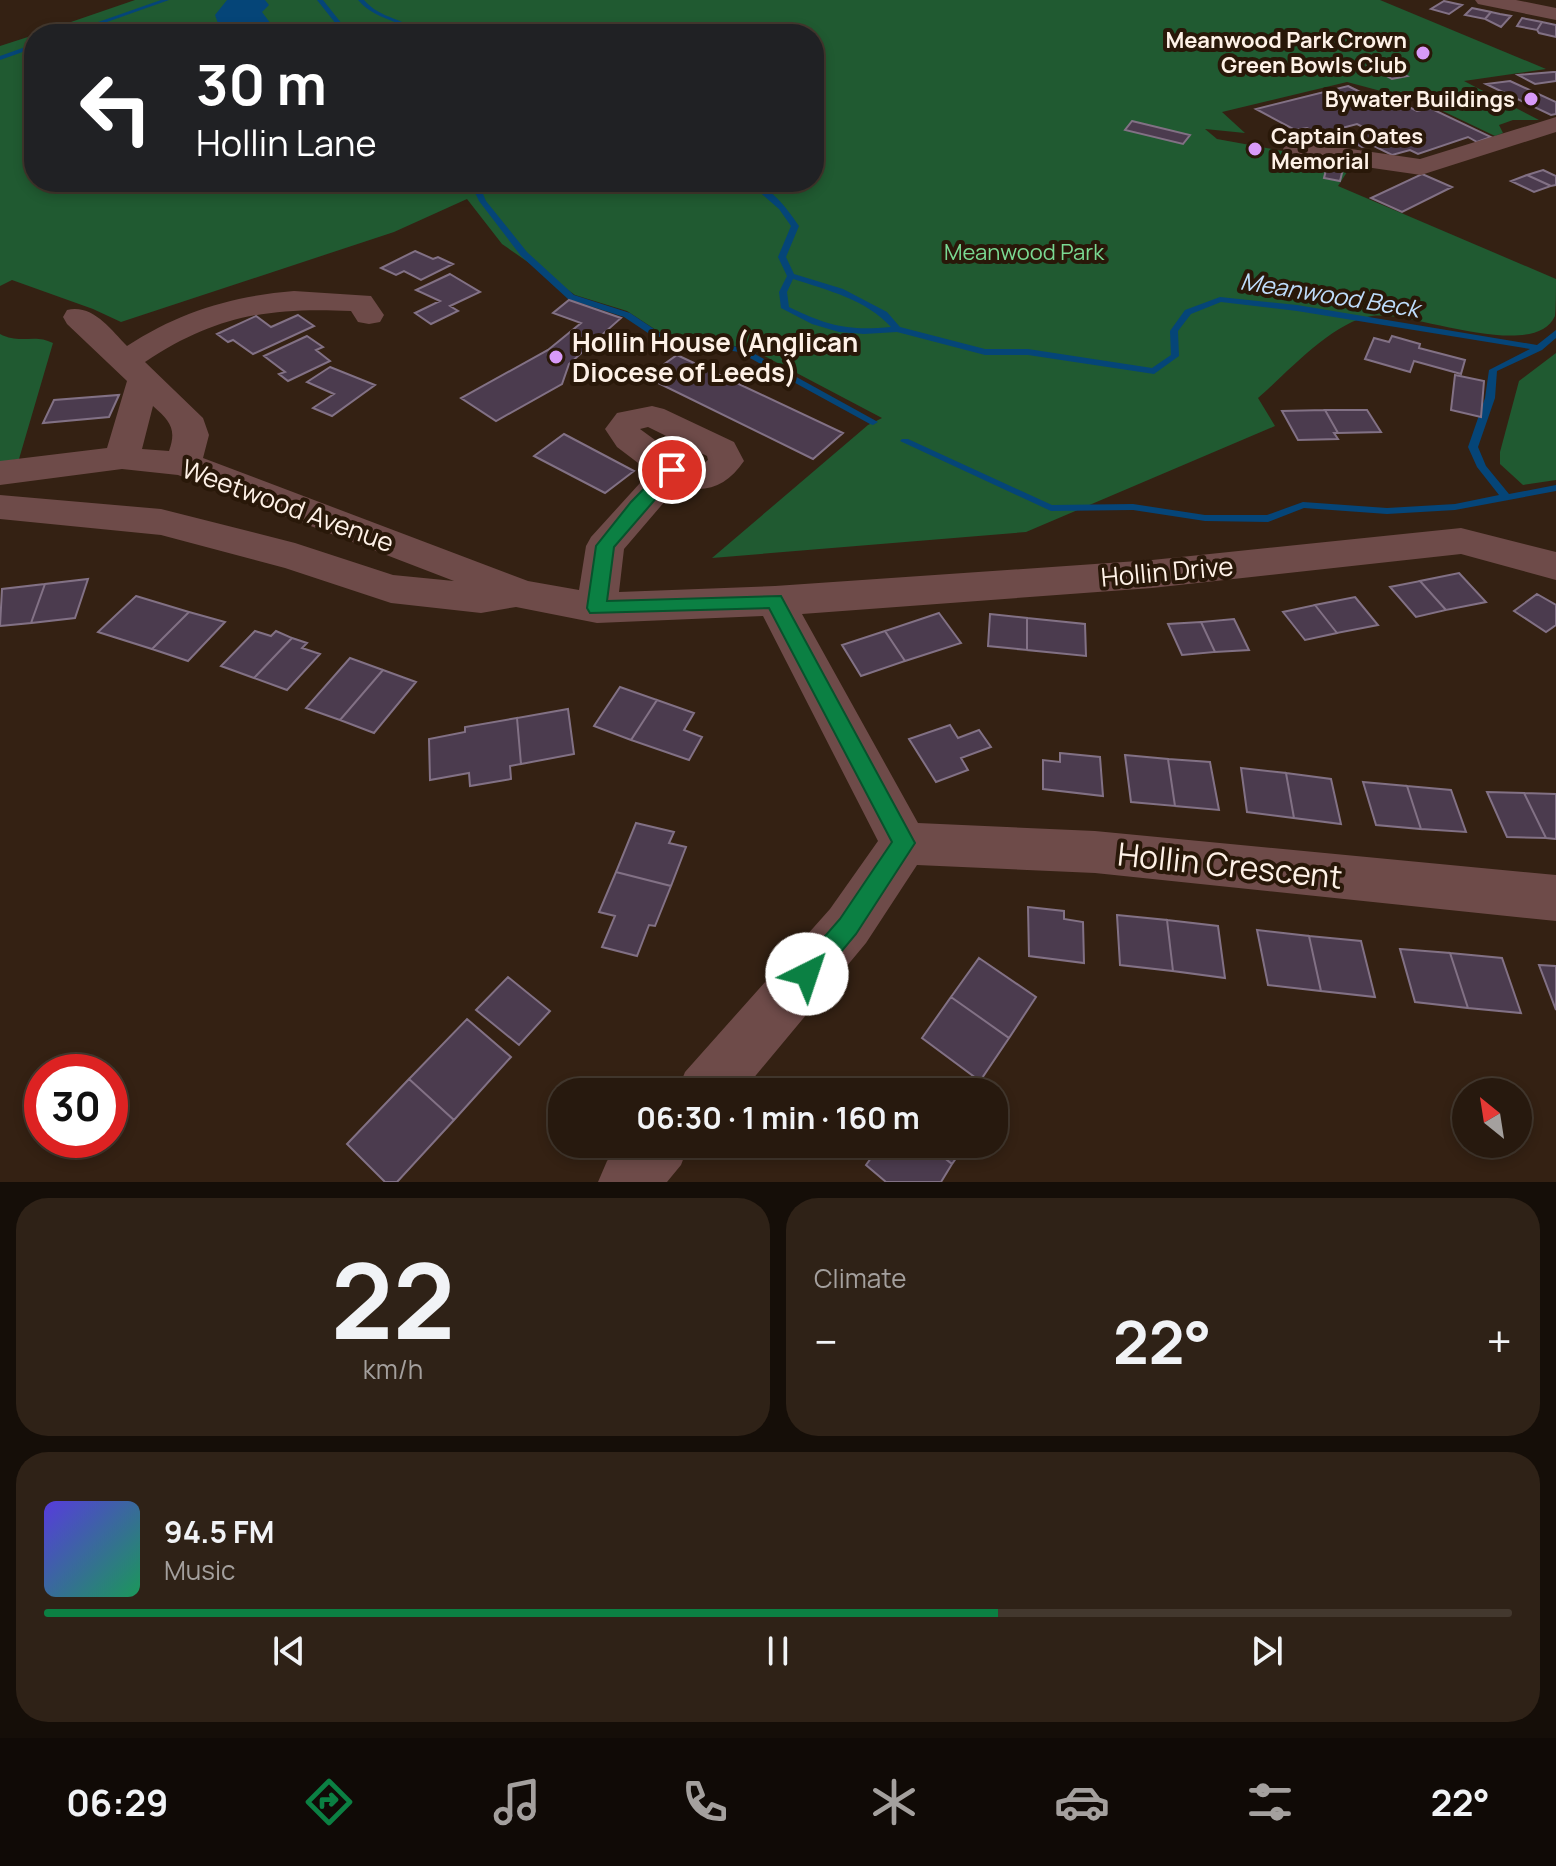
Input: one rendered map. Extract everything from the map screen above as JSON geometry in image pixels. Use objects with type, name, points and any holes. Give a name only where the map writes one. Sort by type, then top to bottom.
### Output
[{"type":"street","points":[[1485,0],[1556,14]]},
{"type":"street","points":[[1296,149],[1421,167],[1556,124]]},
{"type":"street","points":[[122,458],[135,370],[177,329],[253,303],[282,299],[360,302],[369,315]]},
{"type":"street","points":[[78,317],[186,418],[192,435],[183,464]]},
{"type":"street","name":"Weetwood Avenue","points":[[0,473],[122,458],[183,464],[466,570],[521,594],[597,608],[775,601]]},
{"type":"street","points":[[597,608],[605,546],[637,506],[672,470]]},
{"type":"street","name":"Weetwood Avenue","points":[[0,507],[161,522],[295,557],[391,589],[481,598],[521,594]]},
{"type":"street","name":"Hollin Drive","points":[[775,601],[1152,574],[1461,541],[1556,566]]},
{"type":"street","points":[[717,1078],[848,926],[904,843],[775,601]]},
{"type":"street","name":"Hollin Crescent","points":[[904,843],[1095,852],[1556,898]]},
{"type":"street","points":[[628,1182],[648,1158]]},
{"type":"green space","name":"Meanwood Park","points":[[135,0],[1380,0],[1546,69],[1464,81],[1539,120],[1513,120],[1499,125],[1503,133],[1495,136],[1426,103],[1347,82],[1222,112],[1245,133],[1205,129],[1217,139],[1327,159],[1349,169],[1338,186],[1556,279],[1555,316],[1543,329],[1523,335],[1470,331],[1390,316],[1357,320],[1327,337],[1258,398],[1275,426],[1026,532],[712,558],[868,425],[882,418],[751,349],[659,332],[627,311],[575,295],[502,244],[467,199],[394,232],[121,322],[12,280],[0,286],[0,46],[24,38],[24,192],[824,192],[824,24],[65,24]]},
{"type":"green space","points":[[0,334],[14,339],[40,339],[53,343],[19,459],[0,462]]},
{"type":"green space","points":[[1556,353],[1556,480],[1523,485],[1500,464],[1500,452],[1519,381]]},
{"type":"water","points":[[227,0],[265,0],[269,5],[262,12],[271,24],[218,24],[215,15]]},
{"type":"building","points":[[1444,1],[1462,5],[1449,14],[1431,9]]},
{"type":"building","points":[[1472,8],[1491,12],[1485,19],[1465,15]]},
{"type":"building","points":[[1491,12],[1511,16],[1501,27],[1485,19]]},
{"type":"building","points":[[1522,18],[1542,22],[1537,30],[1517,26]]},
{"type":"building","points":[[1542,22],[1556,25],[1556,37],[1539,33],[1537,30]]},
{"type":"building","points":[[1384,64],[1407,76],[1392,79],[1369,66]]},
{"type":"building","points":[[1556,72],[1556,81],[1535,84],[1518,75]]},
{"type":"building","name":"Bywater Buildings","points":[[1510,81],[1556,102],[1556,114],[1551,115],[1486,84]]},
{"type":"building","points":[[1348,86],[1397,110],[1430,108],[1491,137],[1477,142],[1468,137],[1418,154],[1410,150],[1392,155],[1372,145],[1362,147],[1347,139],[1373,132],[1357,124],[1338,129],[1344,132],[1325,137],[1307,128],[1295,130],[1256,109]]},
{"type":"building","points":[[1132,121],[1190,135],[1183,144],[1125,130]]},
{"type":"building","points":[[1327,166],[1343,169],[1340,181],[1324,178]]},
{"type":"building","points":[[1543,170],[1556,176],[1556,185],[1551,186],[1527,175]]},
{"type":"building","points":[[1422,174],[1452,187],[1402,212],[1371,198]]},
{"type":"building","points":[[1527,175],[1551,186],[1534,192],[1511,181]]},
{"type":"building","points":[[415,251],[453,264],[421,280],[404,271],[396,275],[381,268]]},
{"type":"building","points":[[450,274],[480,292],[450,306],[458,311],[431,324],[415,313],[440,301],[416,290]]},
{"type":"building","name":"Hollin House (Anglican Diocese of Leeds)","points":[[569,300],[621,318],[569,364],[562,384],[496,421],[461,398],[548,350],[581,323],[553,313]]},
{"type":"building","points":[[298,315],[314,326],[253,354],[233,340],[228,342],[217,334],[256,316],[271,327]]},
{"type":"building","points":[[307,336],[323,347],[316,350],[330,361],[288,381],[279,374],[285,372],[264,356]]},
{"type":"building","points":[[1392,336],[1420,344],[1419,348],[1465,360],[1461,374],[1414,361],[1410,372],[1365,359],[1374,338],[1389,342]]},
{"type":"building","points":[[677,355],[843,433],[813,459],[646,377]]},
{"type":"building","points":[[330,367],[375,385],[332,416],[313,408],[334,394],[307,382]]},
{"type":"building","points":[[1455,375],[1484,381],[1481,417],[1451,410]]},
{"type":"building","points":[[119,395],[109,417],[43,423],[54,400]]},
{"type":"building","points":[[1325,410],[1367,410],[1381,432],[1338,433]]},
{"type":"building","points":[[1325,410],[1338,433],[1334,433],[1338,439],[1298,440],[1282,411]]},
{"type":"building","points":[[564,434],[634,471],[605,493],[534,456]]},
{"type":"building","points":[[1459,573],[1486,602],[1446,610],[1420,581]]},
{"type":"building","points":[[88,579],[75,618],[31,623],[45,584]]},
{"type":"building","points":[[1420,581],[1446,610],[1416,617],[1390,587]]},
{"type":"building","points":[[45,584],[31,623],[0,626],[2,589]]},
{"type":"building","points":[[1537,594],[1556,605],[1556,625],[1546,632],[1514,611]]},
{"type":"building","points":[[136,596],[189,612],[152,649],[98,632]]},
{"type":"building","points":[[1355,597],[1378,625],[1337,633],[1315,605]]},
{"type":"building","points":[[1315,605],[1337,633],[1305,640],[1283,612]]},
{"type":"building","points":[[189,612],[225,622],[188,661],[152,649]]},
{"type":"building","points":[[939,613],[961,643],[905,661],[885,631]]},
{"type":"building","points":[[990,614],[1027,618],[1027,650],[988,646]]},
{"type":"building","points":[[1027,618],[1085,624],[1086,656],[1027,650]]},
{"type":"building","points":[[1234,619],[1249,650],[1215,652],[1201,622]]},
{"type":"building","points":[[1201,622],[1215,652],[1182,655],[1168,624]]},
{"type":"building","points":[[255,631],[271,636],[276,631],[292,638],[254,678],[221,666]]},
{"type":"building","points":[[885,631],[905,661],[861,676],[842,645]]},
{"type":"building","points":[[292,638],[307,643],[302,648],[320,654],[287,690],[254,678]]},
{"type":"building","points":[[350,658],[383,670],[340,720],[306,708]]},
{"type":"building","points":[[383,670],[416,682],[374,733],[340,720]]},
{"type":"building","points":[[620,687],[657,700],[631,740],[594,726]]},
{"type":"building","points":[[657,700],[694,713],[684,730],[702,737],[689,760],[631,740]]},
{"type":"building","points":[[568,709],[574,754],[521,764],[517,718]]},
{"type":"building","points":[[517,718],[521,764],[510,766],[511,779],[470,786],[469,773],[430,780],[429,739],[465,732],[465,727]]},
{"type":"building","points":[[950,725],[958,738],[979,730],[991,747],[961,758],[968,770],[936,782],[909,739]]},
{"type":"building","points":[[1060,753],[1100,757],[1103,796],[1043,789],[1043,760],[1060,762]]},
{"type":"building","points":[[1125,755],[1168,759],[1175,806],[1131,802]]},
{"type":"building","points":[[1168,759],[1210,762],[1219,810],[1175,806]]},
{"type":"building","points":[[1241,768],[1286,773],[1294,818],[1247,812]]},
{"type":"building","points":[[1286,773],[1331,779],[1341,824],[1294,818]]},
{"type":"building","points":[[1363,782],[1407,786],[1421,829],[1376,825]]},
{"type":"building","points":[[1407,786],[1451,790],[1466,832],[1421,829]]},
{"type":"building","points":[[1487,792],[1524,793],[1546,838],[1507,837]]},
{"type":"building","points":[[1524,793],[1556,794],[1556,839],[1546,838]]},
{"type":"building","points":[[636,823],[674,832],[669,843],[686,847],[671,886],[616,872]]},
{"type":"building","points":[[616,872],[671,886],[655,926],[649,925],[637,956],[602,947],[615,916],[599,912]]},
{"type":"building","points":[[1028,907],[1064,911],[1064,919],[1083,922],[1084,963],[1029,956]]},
{"type":"building","points":[[1117,915],[1167,920],[1173,971],[1120,965]]},
{"type":"building","points":[[1167,920],[1218,926],[1225,978],[1173,971]]},
{"type":"building","points":[[1257,930],[1309,936],[1321,991],[1268,985]]},
{"type":"building","points":[[1309,936],[1361,941],[1375,997],[1321,991]]},
{"type":"building","points":[[1400,949],[1450,953],[1468,1008],[1415,1002]]},
{"type":"building","points":[[1450,953],[1502,958],[1521,1013],[1468,1008]]},
{"type":"building","points":[[979,958],[1036,997],[1009,1038],[951,997]]},
{"type":"building","points":[[1539,965],[1556,966],[1556,1010]]},
{"type":"building","points":[[508,977],[550,1011],[519,1045],[476,1010]]},
{"type":"building","points":[[951,997],[1009,1038],[982,1078],[976,1078],[922,1038]]},
{"type":"building","points":[[467,1019],[511,1057],[454,1120],[409,1079]]},
{"type":"building","points":[[409,1079],[454,1120],[397,1182],[385,1182],[347,1144]]},
{"type":"building","points":[[871,1158],[944,1158],[952,1164],[941,1182],[886,1182],[866,1165]]},
{"type":"waterway","points":[[96,24],[166,0]]},
{"type":"waterway","points":[[320,0],[339,24]]},
{"type":"waterway","name":"Meanwood Beck","points":[[361,0],[374,12],[404,24]]},
{"type":"waterway","points":[[0,58],[24,50]]},
{"type":"waterway","points":[[479,192],[524,254],[571,297],[627,315],[660,337],[741,350],[873,422]]},
{"type":"waterway","name":"Meanwood Beck","points":[[764,192],[782,207],[795,226],[782,257],[791,276]]},
{"type":"waterway","name":"Meanwood Beck","points":[[791,276],[840,291],[884,314],[897,329]]},
{"type":"waterway","points":[[791,276],[783,292],[785,308],[827,327],[851,331],[897,329]]},
{"type":"waterway","name":"Meanwood Beck","points":[[897,329],[985,352],[1028,352],[1154,371],[1175,356],[1174,331],[1188,312],[1220,299],[1297,308],[1539,348]]},
{"type":"waterway","name":"Meanwood Beck","points":[[1539,348],[1556,333]]},
{"type":"waterway","points":[[1506,497],[1482,467],[1473,447],[1490,398],[1493,370],[1539,348]]},
{"type":"waterway","points":[[905,441],[1051,508],[1133,507],[1205,518],[1268,519],[1303,505],[1387,511],[1455,507],[1556,488]]},
{"type":"place","name":"Meanwood Park Crown Green Bowls Club","points":[[1423,53]]},
{"type":"place","name":"Bywater Buildings","points":[[1531,99]]},
{"type":"place","name":"Captain Oates Memorial","points":[[1255,149]]},
{"type":"place","name":"Hollin House (Anglican Diocese of Leeds)","points":[[556,357]]},
{"type":"route","points":[[672,470],[637,506],[605,546],[597,608],[775,601],[904,843],[848,926],[807,974]]}]
